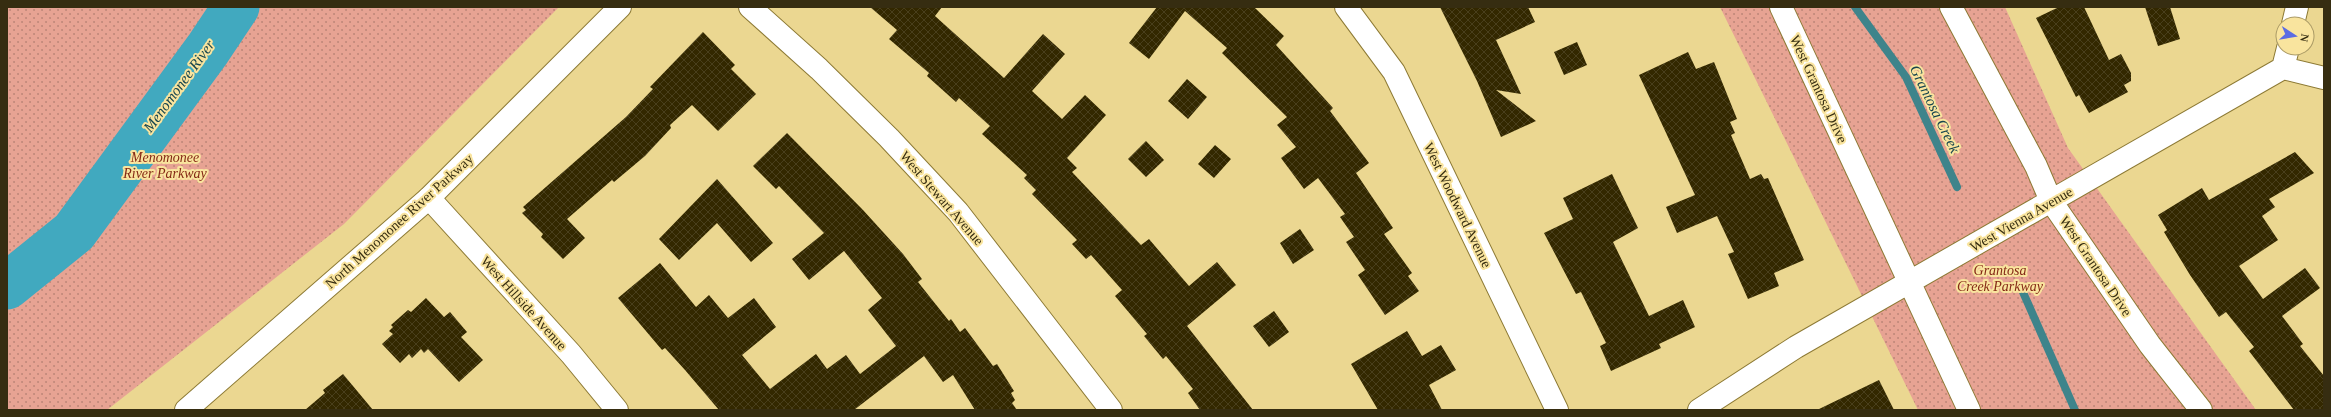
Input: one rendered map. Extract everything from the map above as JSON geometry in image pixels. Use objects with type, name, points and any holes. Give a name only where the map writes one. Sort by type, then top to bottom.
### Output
[{"type":"street","name":"North Menomonee River Parkway","points":[[186,410],[428,198],[620,7]]},
{"type":"street","name":"West Stewart Avenue","points":[[750,7],[819,69],[889,138],[958,212],[1090,380],[1111,410]]},
{"type":"street","name":"West Woodward Avenue","points":[[1346,7],[1394,72],[1557,410]]},
{"type":"street","name":"West Grantosa Drive","points":[[1781,7],[1969,410]]},
{"type":"street","name":"West Grantosa Drive","points":[[1951,7],[2036,166],[2051,201],[2150,345],[2201,410]]},
{"type":"street","name":"West Vienna Avenue","points":[[1699,410],[1796,347],[2051,201],[2286,58]]},
{"type":"street","points":[[2286,58],[2324,78]]},
{"type":"street","name":"West Hillside Avenue","points":[[428,198],[571,354],[617,410]]},
{"type":"green space","name":"Menomonee River Parkway","points":[[7,7],[559,7],[344,224],[107,410],[7,410]]},
{"type":"green space","name":"Grantosa Creek Parkway","points":[[1720,7],[2005,7],[2068,148],[2256,410],[1918,410]]},
{"type":"building","points":[[870,7],[942,7],[935,16],[1004,78],[1043,34],[1065,54],[1032,91],[1062,119],[1085,95],[1106,115],[1067,158],[1077,168],[1072,172],[1141,245],[1149,239],[1189,286],[1217,262],[1236,285],[1187,326],[1253,410],[1200,410],[1188,393],[1193,389],[1166,356],[1163,359],[1144,336],[1147,334],[1115,296],[1122,290],[1091,255],[1086,259],[1072,244],[1077,240],[1032,194],[1036,190],[1024,178],[1027,175],[982,134],[990,126],[959,98],[956,102],[927,76],[929,73],[889,39],[897,30]]},
{"type":"building","points":[[1157,7],[1254,7],[1284,36],[1276,45],[1333,108],[1330,111],[1369,163],[1356,173],[1393,228],[1384,234],[1412,273],[1408,276],[1419,291],[1385,315],[1358,275],[1365,270],[1346,242],[1354,237],[1340,217],[1345,214],[1318,178],[1304,189],[1281,158],[1296,147],[1277,125],[1287,117],[1222,53],[1227,48],[1185,11],[1149,59],[1129,43]]},
{"type":"building","points":[[1440,7],[1528,7],[1535,22],[1496,40],[1521,94],[1496,90],[1536,121],[1501,137],[1477,81]]},
{"type":"building","points":[[2059,7],[2084,7],[2109,60],[2121,54],[2131,73],[2131,81],[2124,85],[2128,92],[2089,113],[2079,95],[2076,97],[2036,18]]},
{"type":"building","points":[[2145,7],[2170,7],[2180,39],[2158,46]]},
{"type":"building","points":[[703,32],[735,65],[731,69],[756,94],[718,131],[692,105],[670,125],[671,128],[645,156],[614,182],[612,180],[567,219],[585,238],[563,259],[541,237],[543,234],[522,213],[526,210],[523,207],[626,117],[653,89],[650,87]]},
{"type":"building","points":[[1577,42],[1587,65],[1564,75],[1554,52]]},
{"type":"building","points":[[1688,52],[1696,69],[1714,62],[1737,119],[1730,122],[1735,133],[1731,135],[1750,179],[1761,174],[1764,179],[1768,178],[1804,260],[1774,273],[1779,286],[1748,299],[1728,254],[1734,252],[1717,216],[1677,233],[1666,207],[1695,195],[1639,75]]},
{"type":"building","points":[[1187,79],[1207,97],[1188,119],[1168,101]]},
{"type":"building","points":[[787,133],[863,210],[903,254],[922,279],[918,282],[949,321],[951,319],[960,332],[965,328],[993,366],[997,364],[1014,391],[1011,393],[1015,400],[1012,403],[1017,410],[975,410],[953,375],[943,382],[924,356],[854,410],[719,410],[665,348],[662,350],[618,298],[660,263],[696,307],[709,295],[728,318],[754,298],[776,327],[742,355],[770,389],[816,354],[827,369],[846,355],[860,374],[896,346],[868,310],[882,298],[844,251],[809,280],[792,259],[824,233],[779,186],[776,189],[753,166]]},
{"type":"building","points":[[1146,141],[1164,160],[1146,177],[1128,159]]},
{"type":"building","points":[[1215,145],[1231,159],[1214,178],[1198,164]]},
{"type":"building","points":[[2295,152],[2314,173],[2269,199],[2275,207],[2262,216],[2278,240],[2239,266],[2263,299],[2305,268],[2320,288],[2282,316],[2303,344],[2300,346],[2324,376],[2324,410],[2294,410],[2249,351],[2254,347],[2226,312],[2219,317],[2190,275],[2164,232],[2167,230],[2158,215],[2202,188],[2209,200]]},
{"type":"building","points":[[1612,174],[1638,228],[1613,242],[1649,316],[1683,300],[1695,327],[1659,344],[1661,348],[1611,371],[1600,346],[1606,343],[1581,292],[1576,294],[1544,233],[1573,219],[1563,198]]},
{"type":"building","points":[[717,179],[773,243],[751,262],[717,223],[679,260],[659,239]]},
{"type":"building","points":[[1300,229],[1314,250],[1293,264],[1280,243]]},
{"type":"building","points":[[426,298],[444,317],[450,312],[467,332],[461,337],[483,360],[459,382],[428,349],[424,353],[421,349],[412,358],[409,354],[400,363],[382,344],[393,334],[389,331],[393,327],[391,325],[408,310],[411,312]]},
{"type":"building","points":[[1274,311],[1289,332],[1269,347],[1253,326]]},
{"type":"building","points":[[1407,331],[1422,356],[1441,345],[1456,370],[1429,385],[1442,410],[1378,410],[1351,364]]},
{"type":"building","points":[[343,374],[373,410],[305,410],[325,393],[323,390]]},
{"type":"building","points":[[1879,380],[1894,410],[1817,410]]},
{"type":"waterway","name":"Menomonee River","points":[[7,286],[74,232],[208,49],[236,7]]},
{"type":"waterway","name":"Grantosa Creek","points":[[1855,7],[1906,77],[1957,187]]},
{"type":"waterway","name":"Grantosa Creek","points":[[2022,290],[2075,410]]}]
